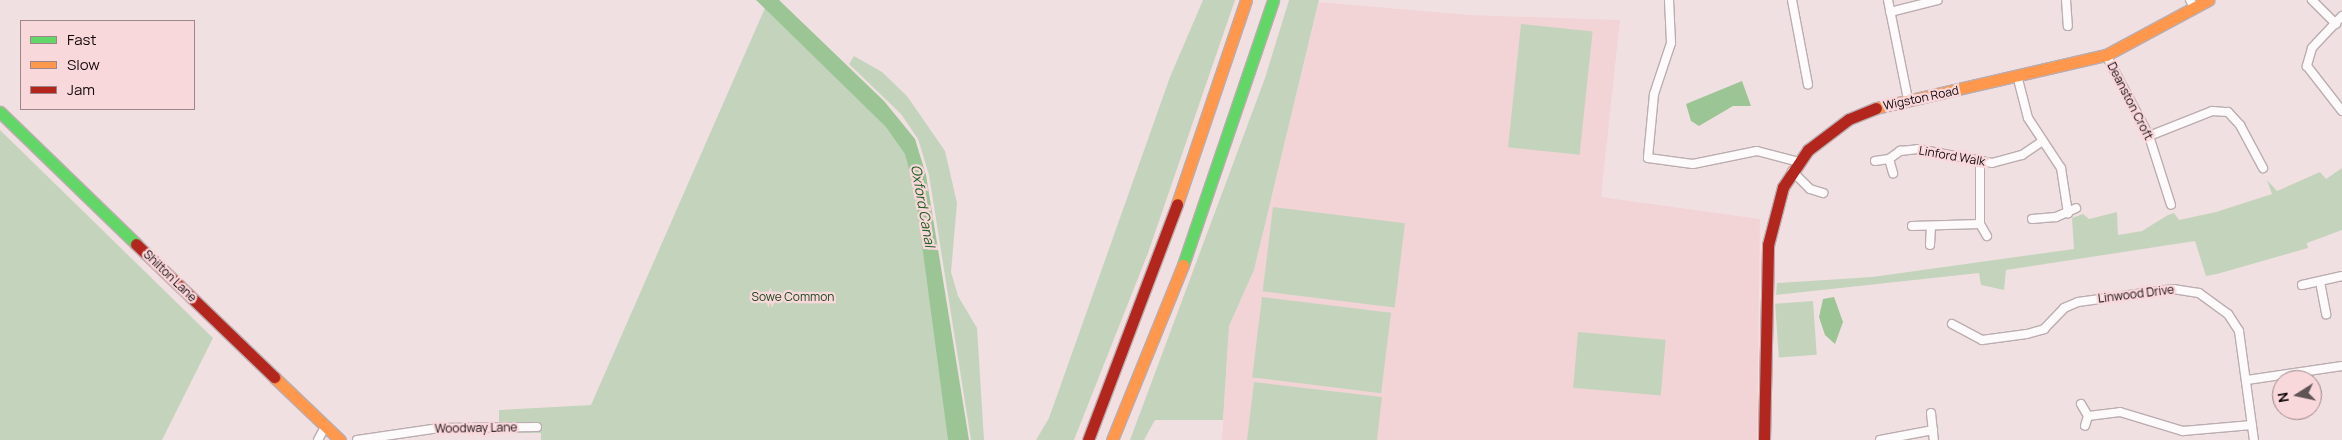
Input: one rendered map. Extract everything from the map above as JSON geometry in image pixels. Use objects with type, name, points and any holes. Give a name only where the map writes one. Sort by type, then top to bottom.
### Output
[{"type":"main road","points":[[1088,440],[1158,259],[1246,0]]},
{"type":"main road","points":[[1112,440],[1182,268],[1273,0]]},
{"type":"main road","name":"Wigston Road","points":[[1764,440],[1768,244],[1777,202],[1796,166],[1825,134],[1849,118],[1908,98],[2018,78],[2106,55],[2192,4],[2208,0]]},
{"type":"main road","name":"Shilton Lane","points":[[0,112],[324,428],[340,440]]},
{"type":"street","points":[[1669,0],[1671,43],[1654,94],[1648,158],[1693,164],[1752,151],[1796,166],[1810,189],[1823,193]]},
{"type":"street","points":[[1792,0],[1808,85]]},
{"type":"street","points":[[1888,0],[1908,98]]},
{"type":"street","points":[[1890,12],[1938,0]]},
{"type":"street","points":[[2066,0],[2068,26]]},
{"type":"street","points":[[2312,0],[2336,24]]},
{"type":"street","points":[[2342,16],[2309,53],[2307,66],[2342,111]]},
{"type":"street","name":"Deanston Croft","points":[[2106,55],[2149,136],[2171,205]]},
{"type":"street","points":[[2018,78],[2028,118],[2061,168],[2068,213]]},
{"type":"street","points":[[2149,136],[2212,111],[2228,112],[2240,125],[2263,168]]},
{"type":"street","name":"Linford Walk","points":[[1875,161],[1889,159],[1894,153],[1918,149],[1980,162],[2012,159],[2043,141]]},
{"type":"street","points":[[1889,159],[1893,173]]},
{"type":"street","points":[[1980,162],[1980,224],[1987,236]]},
{"type":"street","points":[[2032,219],[2068,213],[2076,208]]},
{"type":"street","points":[[1912,226],[1931,227],[1980,224]]},
{"type":"street","points":[[1930,245],[1931,227]]},
{"type":"street","points":[[2302,285],[2342,276]]},
{"type":"street","points":[[2320,282],[2326,314]]},
{"type":"street","name":"Linwood Drive","points":[[1952,324],[1982,340],[2027,334],[2044,329],[2064,308],[2078,302],[2186,289],[2210,299],[2235,322],[2247,380],[2254,440]]},
{"type":"street","points":[[2247,380],[2342,366]]},
{"type":"street","points":[[2082,404],[2088,416],[2085,426]]},
{"type":"street","points":[[2088,416],[2120,412],[2184,431],[2252,425]]},
{"type":"street","points":[[1931,413],[1934,440]]},
{"type":"street","name":"Woodway Lane","points":[[357,440],[439,428],[537,427]]},
{"type":"street","points":[[318,440],[324,428]]},
{"type":"street","points":[[1880,440],[1933,430]]},
{"type":"shaded area","points":[[1319,2],[1469,15],[1620,20],[1601,197],[1760,219],[1757,440],[1222,440],[1229,326],[1254,270]]},
{"type":"green space","points":[[1203,0],[1235,0],[1148,253],[1074,440],[1036,440],[1049,418],[1170,77]]},
{"type":"green space","points":[[1289,0],[1319,0],[1254,270],[1229,326],[1223,420],[1155,420],[1144,440],[1130,440],[1265,78]]},
{"type":"green space","name":"Sowe Common","points":[[768,1],[908,141],[960,440],[541,440],[541,433],[499,433],[499,410],[591,405]]},
{"type":"green space","points":[[1521,24],[1593,32],[1580,155],[1508,147]]},
{"type":"green space","points":[[854,56],[882,72],[907,96],[945,151],[957,203],[951,272],[958,296],[977,328],[984,440],[971,440],[929,175],[918,139],[901,114],[849,64]]},
{"type":"green space","points":[[0,130],[213,338],[162,440],[0,440]]},
{"type":"green space","points":[[2342,168],[2342,230],[2307,243],[2308,248],[2217,274],[2206,276],[2195,241],[2006,270],[2004,290],[1981,285],[1979,273],[1776,295],[1777,283],[1872,277],[2074,249],[2072,218],[2083,214],[2089,219],[2117,212],[2118,235],[2142,231],[2174,213],[2179,220],[2216,212],[2272,194],[2267,180],[2277,191],[2320,172],[2326,179]]},
{"type":"green space","points":[[1273,207],[1405,223],[1395,308],[1263,291]]},
{"type":"green space","points":[[1262,297],[1391,313],[1381,393],[1252,377]]},
{"type":"green space","points":[[1813,301],[1817,355],[1779,358],[1775,304]]},
{"type":"green space","points":[[1578,332],[1666,340],[1661,395],[1573,388]]},
{"type":"green space","points":[[1254,382],[1382,397],[1377,440],[1247,440]]},
{"type":"water","name":"Oxford Canal","points":[[756,0],[779,0],[884,101],[915,139],[926,175],[969,440],[948,440],[915,192],[905,154],[886,127]]},
{"type":"water","points":[[1742,81],[1751,106],[1733,106],[1699,126],[1691,121],[1686,104]]},
{"type":"water","points":[[1834,297],[1843,322],[1835,344],[1825,335],[1819,317],[1823,299]]},
{"type":"traffic: fast","points":[[1183,265],[1273,0]]},
{"type":"traffic: fast","points":[[0,112],[136,244]]},
{"type":"traffic: slow","points":[[1177,204],[1246,0]]},
{"type":"traffic: slow","points":[[1876,108],[2106,55],[2208,0]]},
{"type":"traffic: slow","points":[[1112,440],[1183,265]]},
{"type":"traffic: slow","points":[[274,377],[340,440]]},
{"type":"traffic: jam","points":[[1764,440],[1768,245],[1783,187],[1808,150],[1849,119],[1876,108]]},
{"type":"traffic: jam","points":[[1088,440],[1177,204]]},
{"type":"traffic: jam","points":[[136,244],[274,377]]}]
